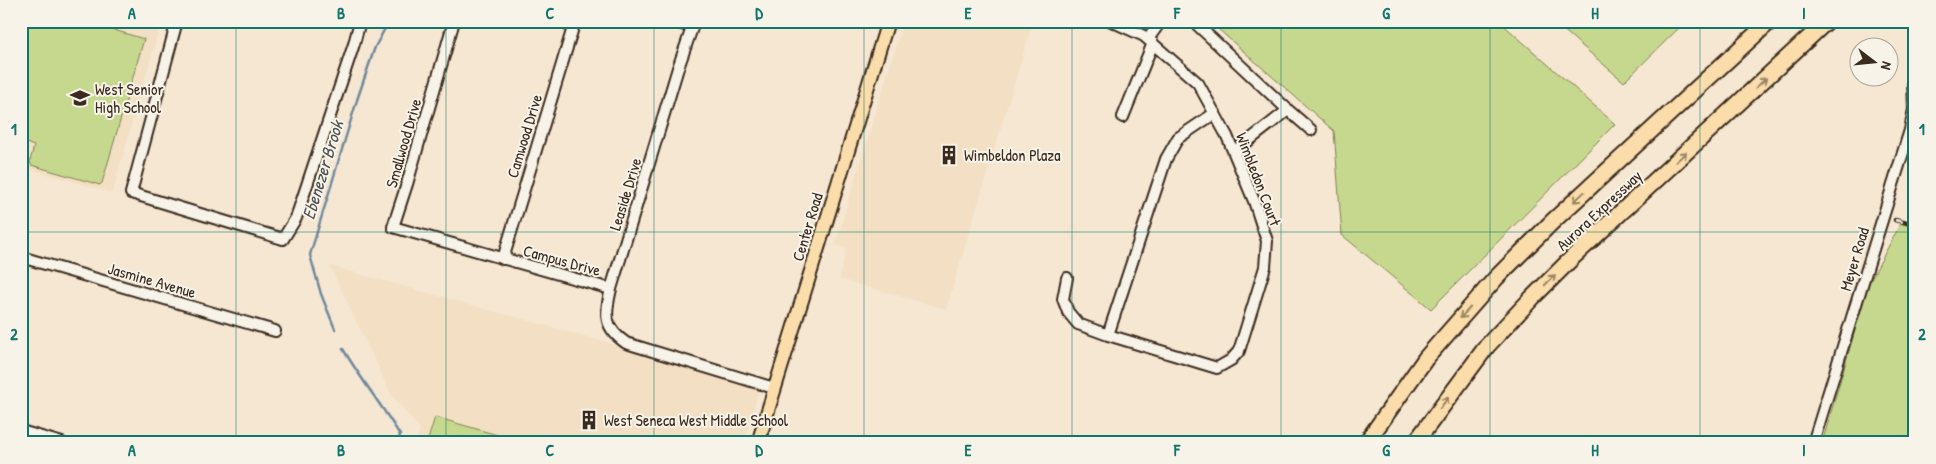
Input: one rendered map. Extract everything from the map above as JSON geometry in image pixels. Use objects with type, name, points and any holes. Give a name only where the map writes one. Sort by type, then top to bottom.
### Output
[{"type":"highway","name":"Aurora Expressway","points":[[1366,443],[1426,358],[1461,317],[1552,222],[1770,21]]},
{"type":"highway","name":"Aurora Expressway","points":[[1415,443],[1453,390],[1500,332],[1574,256],[1827,22]]},
{"type":"main road","name":"Center Road","points":[[758,443],[888,21]]},
{"type":"street","points":[[177,21],[131,193],[283,239],[296,218],[360,21]]},
{"type":"street","name":"Smallwood Drive","points":[[439,240],[393,227],[454,21]]},
{"type":"street","name":"Camwood Drive","points":[[503,259],[575,21]]},
{"type":"street","name":"Leaside Drive","points":[[611,289],[692,28],[675,21]]},
{"type":"street","name":"Wimbledon Court","points":[[1067,278],[1063,298],[1068,312],[1078,324],[1217,368],[1231,360],[1239,351],[1265,267],[1267,241],[1234,152],[1198,83],[1144,36],[1111,21]]},
{"type":"street","points":[[1123,117],[1150,41],[1161,21]]},
{"type":"street","points":[[1193,21],[1311,130]]},
{"type":"street","name":"Meyer Road","points":[[1813,443],[1910,130],[1914,109],[1913,81]]},
{"type":"street","points":[[1234,152],[1288,110]]},
{"type":"street","points":[[1108,335],[1166,159],[1178,138],[1215,114]]},
{"type":"street","name":"Campus Drive","points":[[439,240],[611,289],[607,306],[608,323],[612,331],[626,343],[774,388]]},
{"type":"street","name":"Jasmine Avenue","points":[[21,257],[275,331]]},
{"type":"street","points":[[21,431],[62,443]]},
{"type":"shaded area","name":"West Senior High School","points":[[21,21],[164,21],[159,29],[112,193],[21,166]]},
{"type":"shaded area","points":[[904,21],[1033,21],[946,309],[839,279],[847,248],[835,245]]},
{"type":"shaded area","points":[[330,266],[760,385],[744,443],[416,443],[420,429],[391,394]]},
{"type":"green space","name":"West Senior High School","points":[[21,21],[84,21],[144,39],[100,185],[31,165],[30,161],[34,146],[21,141]]},
{"type":"green space","points":[[1209,21],[1499,21],[1615,124],[1431,309],[1342,235],[1334,131]]},
{"type":"green space","points":[[1553,21],[1686,21],[1624,82]]},
{"type":"green space","points":[[1902,221],[1915,226],[1915,443],[1822,443],[1869,283]]},
{"type":"green space","points":[[435,417],[501,436],[499,443],[427,443]]},
{"type":"waterway","name":"Ebenezer Brook","points":[[335,329],[321,294],[310,255],[357,100],[375,47],[389,21]]},
{"type":"waterway","name":"Ebenezer Brook","points":[[343,349],[400,435],[398,443]]},
{"type":"railway","points":[[1895,220],[1915,225]]},
{"type":"place","name":"West Senior High School","points":[[80,98]]},
{"type":"place","name":"Wimbeldon Plaza","points":[[949,155]]},
{"type":"place","name":"West Seneca West Middle School","points":[[589,420]]}]
